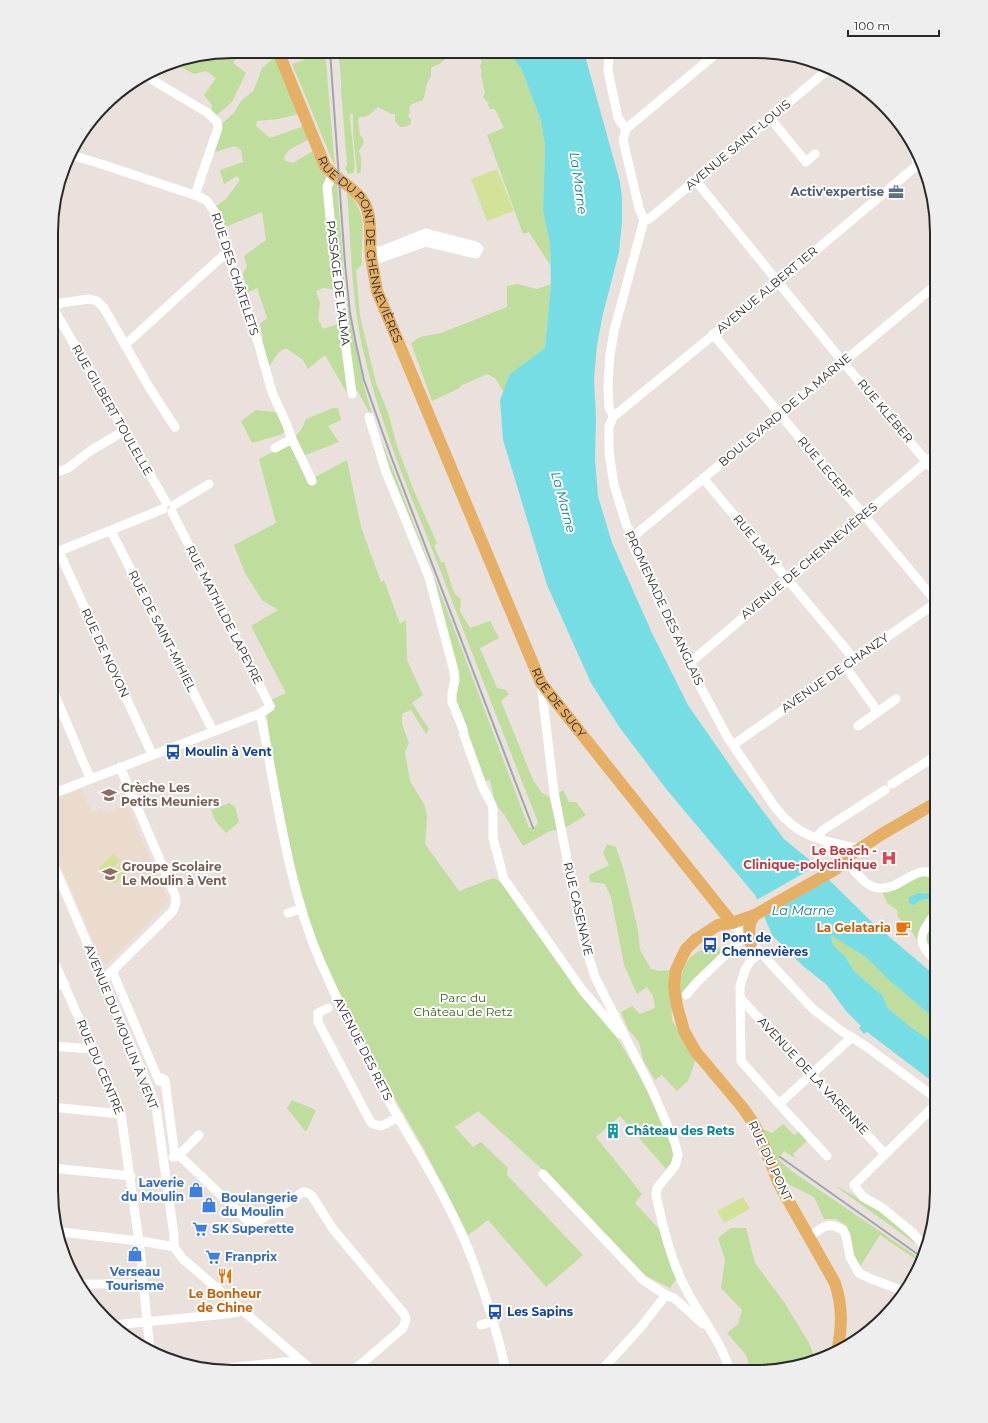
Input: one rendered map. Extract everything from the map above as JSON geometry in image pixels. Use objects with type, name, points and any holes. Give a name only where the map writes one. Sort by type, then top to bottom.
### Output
[{"type":"main road","name":"RUE DU PONT DE CHENNEVIÈRES","points":[[281,58],[325,166],[358,195],[364,203],[370,227],[371,255],[377,291],[443,448]]},
{"type":"main road","name":"RUE DE SUCY","points":[[443,448],[541,682],[732,923]]},
{"type":"main road","points":[[747,940],[752,913],[829,869],[839,868],[844,860],[861,848],[930,806]]},
{"type":"main road","name":"RUE DU PONT","points":[[752,913],[732,923],[718,926],[703,935],[686,949],[676,970],[674,986],[677,1006],[684,1031],[698,1053],[743,1108],[754,1124],[779,1184],[835,1282],[840,1299],[841,1324],[838,1344]]},
{"type":"street","points":[[610,58],[608,70],[618,118],[626,130]]},
{"type":"street","points":[[644,220],[623,140],[626,130],[711,58]]},
{"type":"street","name":"AVENUE SAINT-LOUIS","points":[[644,220],[649,219],[696,181],[825,72]]},
{"type":"street","points":[[150,79],[208,113],[217,122],[218,128],[195,195]]},
{"type":"street","points":[[770,118],[806,162],[815,154]]},
{"type":"street","name":"RUE DES CHÂTELETS","points":[[75,156],[195,195],[207,201],[217,215],[227,252],[258,342],[272,392],[312,481]]},
{"type":"street","name":"AVENUE ALBERT 1ER","points":[[613,417],[917,167]]},
{"type":"street","name":"PASSAGE DE L'ALMA","points":[[333,174],[328,182],[328,194],[335,267],[343,312],[344,333],[354,393]]},
{"type":"street","name":"RUE KLÉBER","points":[[696,181],[843,362],[930,465]]},
{"type":"street","name":"PROMENADE DES ANGLAIS","points":[[644,220],[614,331],[610,355],[608,384],[609,408],[613,417],[609,427],[614,485],[627,527],[634,536],[633,545],[685,655],[692,661],[692,670],[695,677],[733,745],[783,818],[792,827],[803,833],[827,842],[861,848]]},
{"type":"street","points":[[426,233],[476,246],[479,249],[476,254],[426,242],[381,258],[371,255],[426,233]]},
{"type":"street","points":[[125,345],[227,252]]},
{"type":"street","name":"BOULEVARD DE LA MARNE","points":[[634,536],[930,290]]},
{"type":"street","points":[[58,304],[61,302],[89,298],[97,301],[104,308],[148,387],[175,427]]},
{"type":"street","name":"RUE GILBERT TOULELLE","points":[[58,317],[160,491]]},
{"type":"street","name":"RUE LECERF","points":[[713,334],[930,594]]},
{"type":"street","points":[[369,417],[386,472],[429,577],[454,672],[455,680],[452,702],[464,729],[464,735],[474,763],[493,810],[493,838],[504,879],[583,991],[622,1036],[626,1037]]},
{"type":"street","points":[[58,472],[68,468],[90,451],[124,431]]},
{"type":"street","points":[[275,448],[292,439]]},
{"type":"street","name":"AVENUE DE CHENNEVIÈRES","points":[[692,661],[930,459]]},
{"type":"street","name":"RUE LAMY","points":[[703,478],[854,659]]},
{"type":"street","points":[[58,552],[169,507],[209,484]]},
{"type":"street","name":"RUE MATHILDE LAPEYRE","points":[[160,491],[270,704],[268,708],[259,714]]},
{"type":"street","name":"RUE DE SAINT-MIHIEL","points":[[111,530],[214,731]]},
{"type":"street","name":"RUE DE NOYON","points":[[58,559],[152,754]]},
{"type":"street","name":"AVENUE DE CHANZY","points":[[733,745],[930,606]]},
{"type":"street","points":[[845,666],[878,712]]},
{"type":"street","name":"RUE CASENAVE","points":[[541,682],[554,792],[582,936],[595,977],[652,1090],[675,1143],[678,1155],[675,1166],[660,1183],[657,1188],[656,1195],[678,1274],[710,1330]]},
{"type":"street","points":[[858,726],[896,699]]},
{"type":"street","points":[[58,702],[90,778]]},
{"type":"street","points":[[58,791],[259,714]]},
{"type":"street","name":"AVENUE DES RETS","points":[[259,714],[288,859],[301,909],[320,962],[368,1061],[439,1191],[463,1239],[493,1321],[504,1365]]},
{"type":"street","points":[[892,784],[930,760]]},
{"type":"street","points":[[103,980],[172,911],[176,902],[175,895],[120,767]]},
{"type":"street","points":[[816,838],[823,830],[884,790]]},
{"type":"street","name":"PROMENADE DES ANGLAIS","points":[[827,842],[865,882],[880,889],[892,886],[919,872],[930,871]]},
{"type":"street","name":"AVENUE DU MOULIN À VENT","points":[[58,875],[156,1107],[174,1235],[174,1247]]},
{"type":"street","points":[[288,913],[301,909]]},
{"type":"street","points":[[930,920],[925,927],[922,936],[922,945],[930,956]]},
{"type":"street","points":[[732,923],[812,1008],[930,1093]]},
{"type":"street","points":[[686,995],[697,982],[747,940]]},
{"type":"street","points":[[761,953],[752,960],[745,970],[740,986],[741,1061],[827,1156]]},
{"type":"street","name":"RUE DU CENTRE","points":[[58,970],[121,1114],[131,1176],[139,1241],[149,1344]]},
{"type":"street","points":[[112,971],[165,1080],[177,1156],[251,1224],[254,1224],[303,1192],[308,1193],[312,1196],[333,1229],[404,1314],[406,1319],[403,1328],[360,1365]]},
{"type":"street","points":[[58,985],[65,985]]},
{"type":"street","name":"AVENUE DE LA VARENNE","points":[[740,998],[885,1154]]},
{"type":"street","points":[[328,1008],[318,1013],[318,1022],[370,1121],[373,1124],[381,1126],[399,1117]]},
{"type":"street","points":[[779,1104],[852,1037]]},
{"type":"street","points":[[58,1046],[93,1049]]},
{"type":"street","points":[[149,1088],[163,1078]]},
{"type":"street","points":[[58,1108],[121,1114]]},
{"type":"street","points":[[922,1244],[913,1233],[881,1207],[863,1197],[854,1185],[930,1110]]},
{"type":"street","points":[[164,1158],[177,1156],[199,1135]]},
{"type":"street","points":[[58,1169],[131,1176]]},
{"type":"street","points":[[543,1174],[643,1280],[666,1295],[674,1298],[710,1330],[728,1365]]},
{"type":"street","points":[[810,1236],[822,1227],[830,1225],[843,1230],[846,1236],[850,1257],[859,1273],[899,1289]]},
{"type":"street","points":[[63,1232],[139,1241],[174,1247],[183,1259],[306,1365]]},
{"type":"street","points":[[85,1284],[143,1284]]},
{"type":"street","points":[[606,1365],[640,1328],[666,1295]]},
{"type":"street","points":[[120,1324],[226,1314],[238,1312],[241,1309]]},
{"type":"street","points":[[481,1325],[493,1321]]},
{"type":"street","points":[[256,1365],[294,1361],[297,1358]]},
{"type":"shaded area","name":"Groupe Scolaire Le Moulin à Vent","points":[[82,789],[91,812],[101,808],[103,811],[108,813],[127,805],[169,902],[107,964],[103,963],[58,859],[58,799]]},
{"type":"green space","points":[[236,58],[233,63],[246,73],[233,100],[215,116],[211,112],[212,105],[204,95],[216,78],[206,71],[194,74],[179,66],[210,59]]},
{"type":"green space","points":[[275,58],[298,114],[279,119],[257,121],[256,126],[270,138],[304,126],[309,139],[289,150],[284,157],[285,161],[293,163],[313,151],[327,179],[337,184],[345,290],[364,386],[374,421],[357,390],[348,395],[325,355],[308,369],[303,360],[286,348],[278,353],[267,370],[260,343],[263,338],[260,324],[267,318],[257,288],[247,293],[243,273],[247,267],[244,256],[266,240],[262,212],[223,228],[216,206],[226,199],[240,180],[237,176],[224,184],[220,170],[243,162],[241,150],[235,146],[212,153],[220,125],[234,113],[241,101],[253,91],[262,68]],"holes":[[[323,288],[343,290],[346,328],[337,324],[323,329],[318,319],[320,303],[316,291]]]},
{"type":"green space","points":[[303,58],[326,58],[335,167],[292,64],[304,60]]},
{"type":"green space","points":[[339,58],[444,58],[438,65],[431,68],[431,77],[429,79],[423,100],[412,104],[409,107],[410,113],[408,116],[411,120],[411,124],[405,127],[400,127],[395,121],[395,114],[391,114],[378,107],[368,116],[360,117],[358,119],[360,135],[364,142],[359,151],[361,158],[361,172],[358,174],[353,133],[353,115],[350,113],[354,154],[353,173],[348,174],[345,168],[347,165]]},
{"type":"green space","points":[[480,58],[513,58],[521,68],[541,121],[545,146],[543,211],[550,244],[550,265],[529,232],[523,234],[487,135],[504,128],[496,111],[494,109],[490,109],[488,105],[489,103],[483,97],[485,93],[480,66],[482,62]]},
{"type":"green space","points":[[497,169],[514,211],[487,221],[471,179]]},
{"type":"green space","points":[[347,191],[359,209],[362,218],[362,265],[356,270],[360,316],[376,383],[388,412],[397,446],[414,491],[437,543],[434,546],[441,562],[444,562],[454,593],[461,599],[460,611],[470,628],[490,621],[499,638],[480,648],[497,688],[506,690],[509,694],[501,701],[533,780],[542,793],[549,797],[558,830],[550,831],[523,846],[505,816],[495,803],[490,780],[484,781],[455,701],[456,669],[386,462],[374,421],[529,828],[534,827],[538,822],[407,487],[378,406],[363,350],[356,311]]},
{"type":"green space","points":[[517,284],[537,289],[551,284],[545,348],[510,374],[504,392],[495,378],[487,374],[432,401],[411,343],[420,337],[441,333],[507,307],[507,286]]},
{"type":"green space","name":"Parc du Château de Retz","points":[[333,408],[338,408],[341,420],[328,426],[339,442],[298,458],[308,481],[347,460],[361,527],[381,582],[384,580],[400,624],[406,620],[407,660],[423,695],[412,703],[429,729],[426,734],[411,710],[402,714],[402,724],[409,743],[405,752],[410,781],[425,806],[427,817],[425,844],[459,891],[493,878],[501,882],[606,1019],[641,1078],[673,1147],[674,1159],[666,1169],[620,1116],[596,1137],[642,1194],[635,1203],[660,1230],[676,1279],[670,1288],[646,1276],[544,1171],[478,1111],[455,1127],[473,1147],[481,1142],[508,1168],[507,1175],[583,1255],[546,1287],[488,1220],[468,1235],[424,1149],[376,1066],[324,961],[313,934],[294,868],[273,765],[267,715],[276,705],[271,700],[286,693],[251,626],[278,610],[262,600],[245,573],[234,545],[276,523],[259,459],[281,448],[293,439],[303,427],[306,419]]},
{"type":"green space","points":[[256,410],[281,413],[288,428],[282,434],[252,443],[241,421]]},
{"type":"green space","points":[[563,790],[569,802],[576,802],[586,815],[565,828],[558,794]]},
{"type":"green space","points":[[229,803],[235,807],[239,822],[226,833],[216,822],[211,810]]},
{"type":"green space","points":[[607,844],[616,847],[624,871],[638,930],[640,950],[651,969],[659,971],[670,970],[672,1020],[696,1059],[688,1081],[677,1091],[662,1075],[655,1080],[643,1060],[639,1042],[628,1029],[621,1012],[632,1006],[640,1014],[655,1008],[653,996],[647,987],[637,994],[624,965],[611,897],[605,884],[590,882],[589,875],[609,865],[603,853]]},
{"type":"green space","points":[[113,854],[120,861],[106,875],[99,868]]},
{"type":"green space","points":[[122,863],[129,870],[115,884],[108,877]]},
{"type":"green space","points":[[930,868],[930,944],[925,945],[923,951],[910,928],[898,917],[897,910],[887,903],[882,891],[929,873]]},
{"type":"green space","points":[[831,934],[867,958],[889,980],[930,1015],[930,1040],[908,1025],[887,1007],[883,996],[854,971],[845,956],[833,945]]},
{"type":"green space","points":[[714,944],[723,951],[682,995],[680,989],[681,979],[688,960],[696,953]]},
{"type":"green space","points":[[292,1100],[316,1110],[307,1130],[305,1131],[287,1108]]},
{"type":"green space","points":[[783,1124],[794,1135],[799,1132],[807,1141],[793,1154],[796,1159],[784,1151],[778,1159],[793,1172],[917,1257],[916,1259],[880,1235],[858,1270],[847,1226],[836,1219],[824,1219],[814,1197],[784,1182],[761,1128],[772,1133]]},
{"type":"green space","points":[[834,1185],[877,1208],[920,1247]]},
{"type":"green space","points":[[743,1197],[750,1209],[724,1223],[717,1211]]},
{"type":"green space","points":[[731,1228],[746,1228],[755,1263],[784,1302],[809,1343],[814,1355],[778,1364],[749,1365],[746,1355],[727,1333],[738,1324],[742,1310],[721,1288],[725,1260],[718,1238]]},
{"type":"water","name":"La Marne","points":[[513,58],[586,58],[620,182],[622,222],[619,252],[603,314],[597,345],[594,379],[596,418],[595,460],[598,496],[612,543],[652,633],[688,705],[740,780],[784,839],[812,862],[873,923],[930,971],[930,1015],[889,980],[867,958],[831,935],[833,945],[845,956],[854,971],[883,996],[887,1007],[908,1025],[930,1040],[930,1080],[867,1032],[864,1034],[859,1028],[861,1026],[846,1011],[827,985],[803,966],[772,935],[755,895],[667,790],[620,728],[591,683],[547,585],[503,440],[500,400],[510,374],[545,348],[551,284],[550,244],[543,211],[545,146],[541,121],[521,68]]},
{"type":"water","points":[[919,893],[929,893],[930,895],[928,899],[920,900],[914,905],[909,903],[909,897]]},
{"type":"pier","name":"Pont de Chennevières","points":[[818,865],[830,879],[762,918],[755,901]]},
{"type":"railway","points":[[330,58],[345,264],[350,313],[364,380],[392,459],[533,828]]},
{"type":"railway","points":[[780,1157],[918,1254]]},
{"type":"place","name":"Activ'expertise","points":[[896,192]]},
{"type":"place","name":"Moulin à Vent","points":[[173,752]]},
{"type":"place","name":"Crèche Les Petits Meuniers","points":[[109,795]]},
{"type":"place","name":"Le Beach - Clinique-polyclinique","points":[[889,858]]},
{"type":"place","name":"Groupe Scolaire Le Moulin à Vent","points":[[110,874]]},
{"type":"place","name":"La Gelataria","points":[[903,928]]},
{"type":"place","name":"Pont de Chennevières","points":[[710,945]]},
{"type":"place","name":"Château des Rets","points":[[613,1131]]},
{"type":"place","name":"Laverie du Moulin","points":[[196,1190]]},
{"type":"place","name":"Boulangerie du Moulin","points":[[209,1205]]},
{"type":"place","name":"SK Superette","points":[[200,1229]]},
{"type":"place","name":"Verseau Tourisme","points":[[135,1254]]},
{"type":"place","name":"Franprix","points":[[213,1257]]},
{"type":"place","name":"Le Bonheur de Chine","points":[[225,1276]]},
{"type":"place","name":"Les Sapins","points":[[495,1312]]}]
